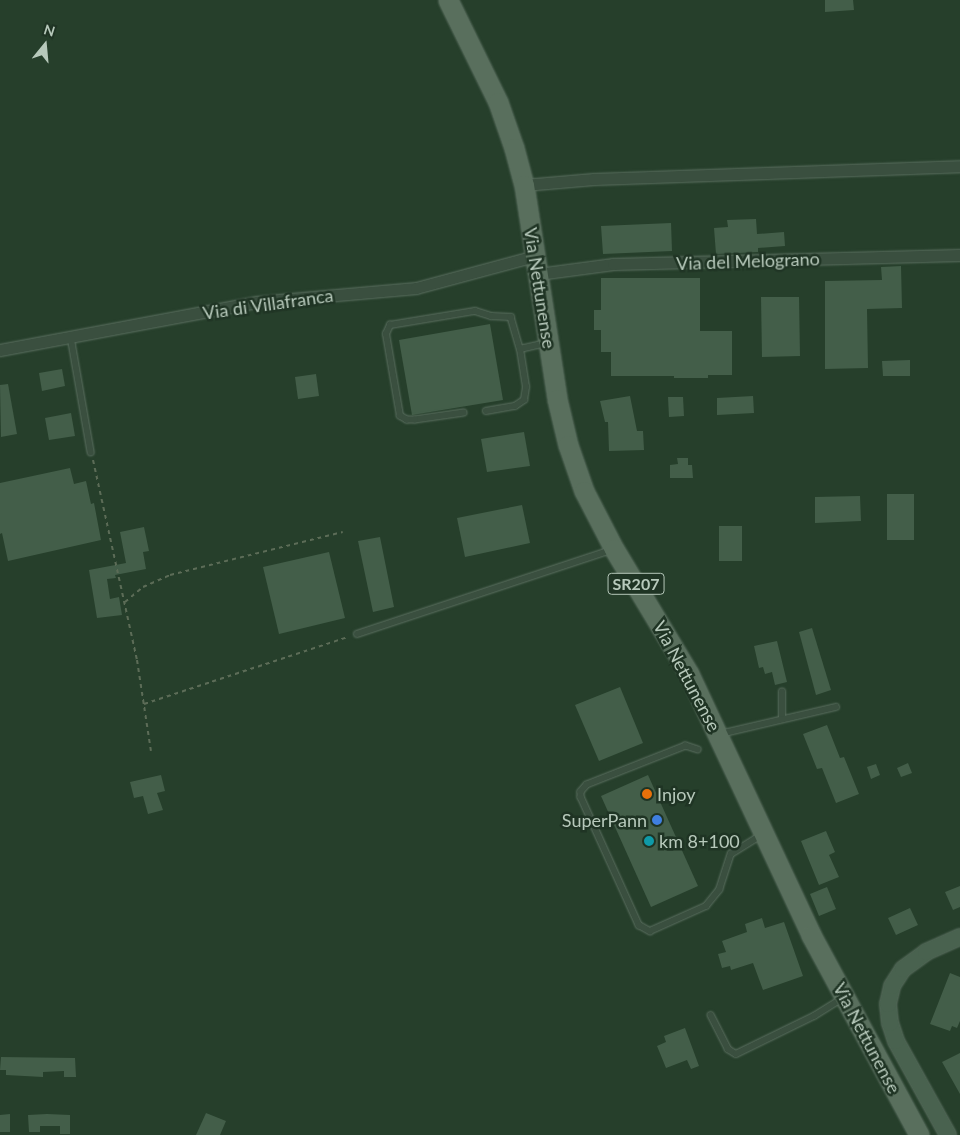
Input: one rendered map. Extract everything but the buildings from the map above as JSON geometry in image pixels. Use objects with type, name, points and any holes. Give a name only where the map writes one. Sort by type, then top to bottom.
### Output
[{"type":"main road","name":"Via Nettunense","points":[[448,0],[498,102],[510,132],[524,185],[559,407],[573,461],[591,505],[614,549],[681,659],[811,935],[919,1135]]},
{"type":"street","points":[[524,185],[633,178],[960,166]]},
{"type":"street","name":"Via del Melograno","points":[[536,265],[960,255]]},
{"type":"street","name":"Via di Villafranca","points":[[0,350],[264,301],[416,288],[536,265]]},
{"type":"street","points":[[948,1135],[896,1041],[890,1023],[888,1004],[892,986],[903,969],[926,952],[960,937]]},
{"type":"lane","points":[[464,413],[415,420],[407,420],[400,416],[386,334],[388,328],[393,324],[470,311],[491,316],[508,315],[513,319],[526,387],[524,400],[519,405],[486,411]]},
{"type":"lane","points":[[71,337],[91,452]]},
{"type":"lane","points":[[520,349],[548,342]]},
{"type":"lane","points":[[357,634],[614,549]]},
{"type":"lane","points":[[782,692],[782,719]]},
{"type":"lane","points":[[718,735],[836,706]]},
{"type":"lane","points":[[698,750],[686,746],[587,784],[581,792],[581,797],[639,925],[650,931],[706,906],[719,890],[731,854],[764,834]]},
{"type":"lane","points":[[711,1015],[728,1050],[736,1054],[814,1016],[845,997]]},
{"type":"path","points":[[91,452],[125,602],[151,751]]},
{"type":"path","points":[[125,602],[143,587],[170,575],[343,532]]},
{"type":"path","points":[[144,704],[357,634]]},
{"type":"place","name":"Injoy","points":[[647,794]]},
{"type":"place","name":"SuperPann","points":[[657,820]]},
{"type":"place","name":"km 8+100","points":[[649,841]]}]
